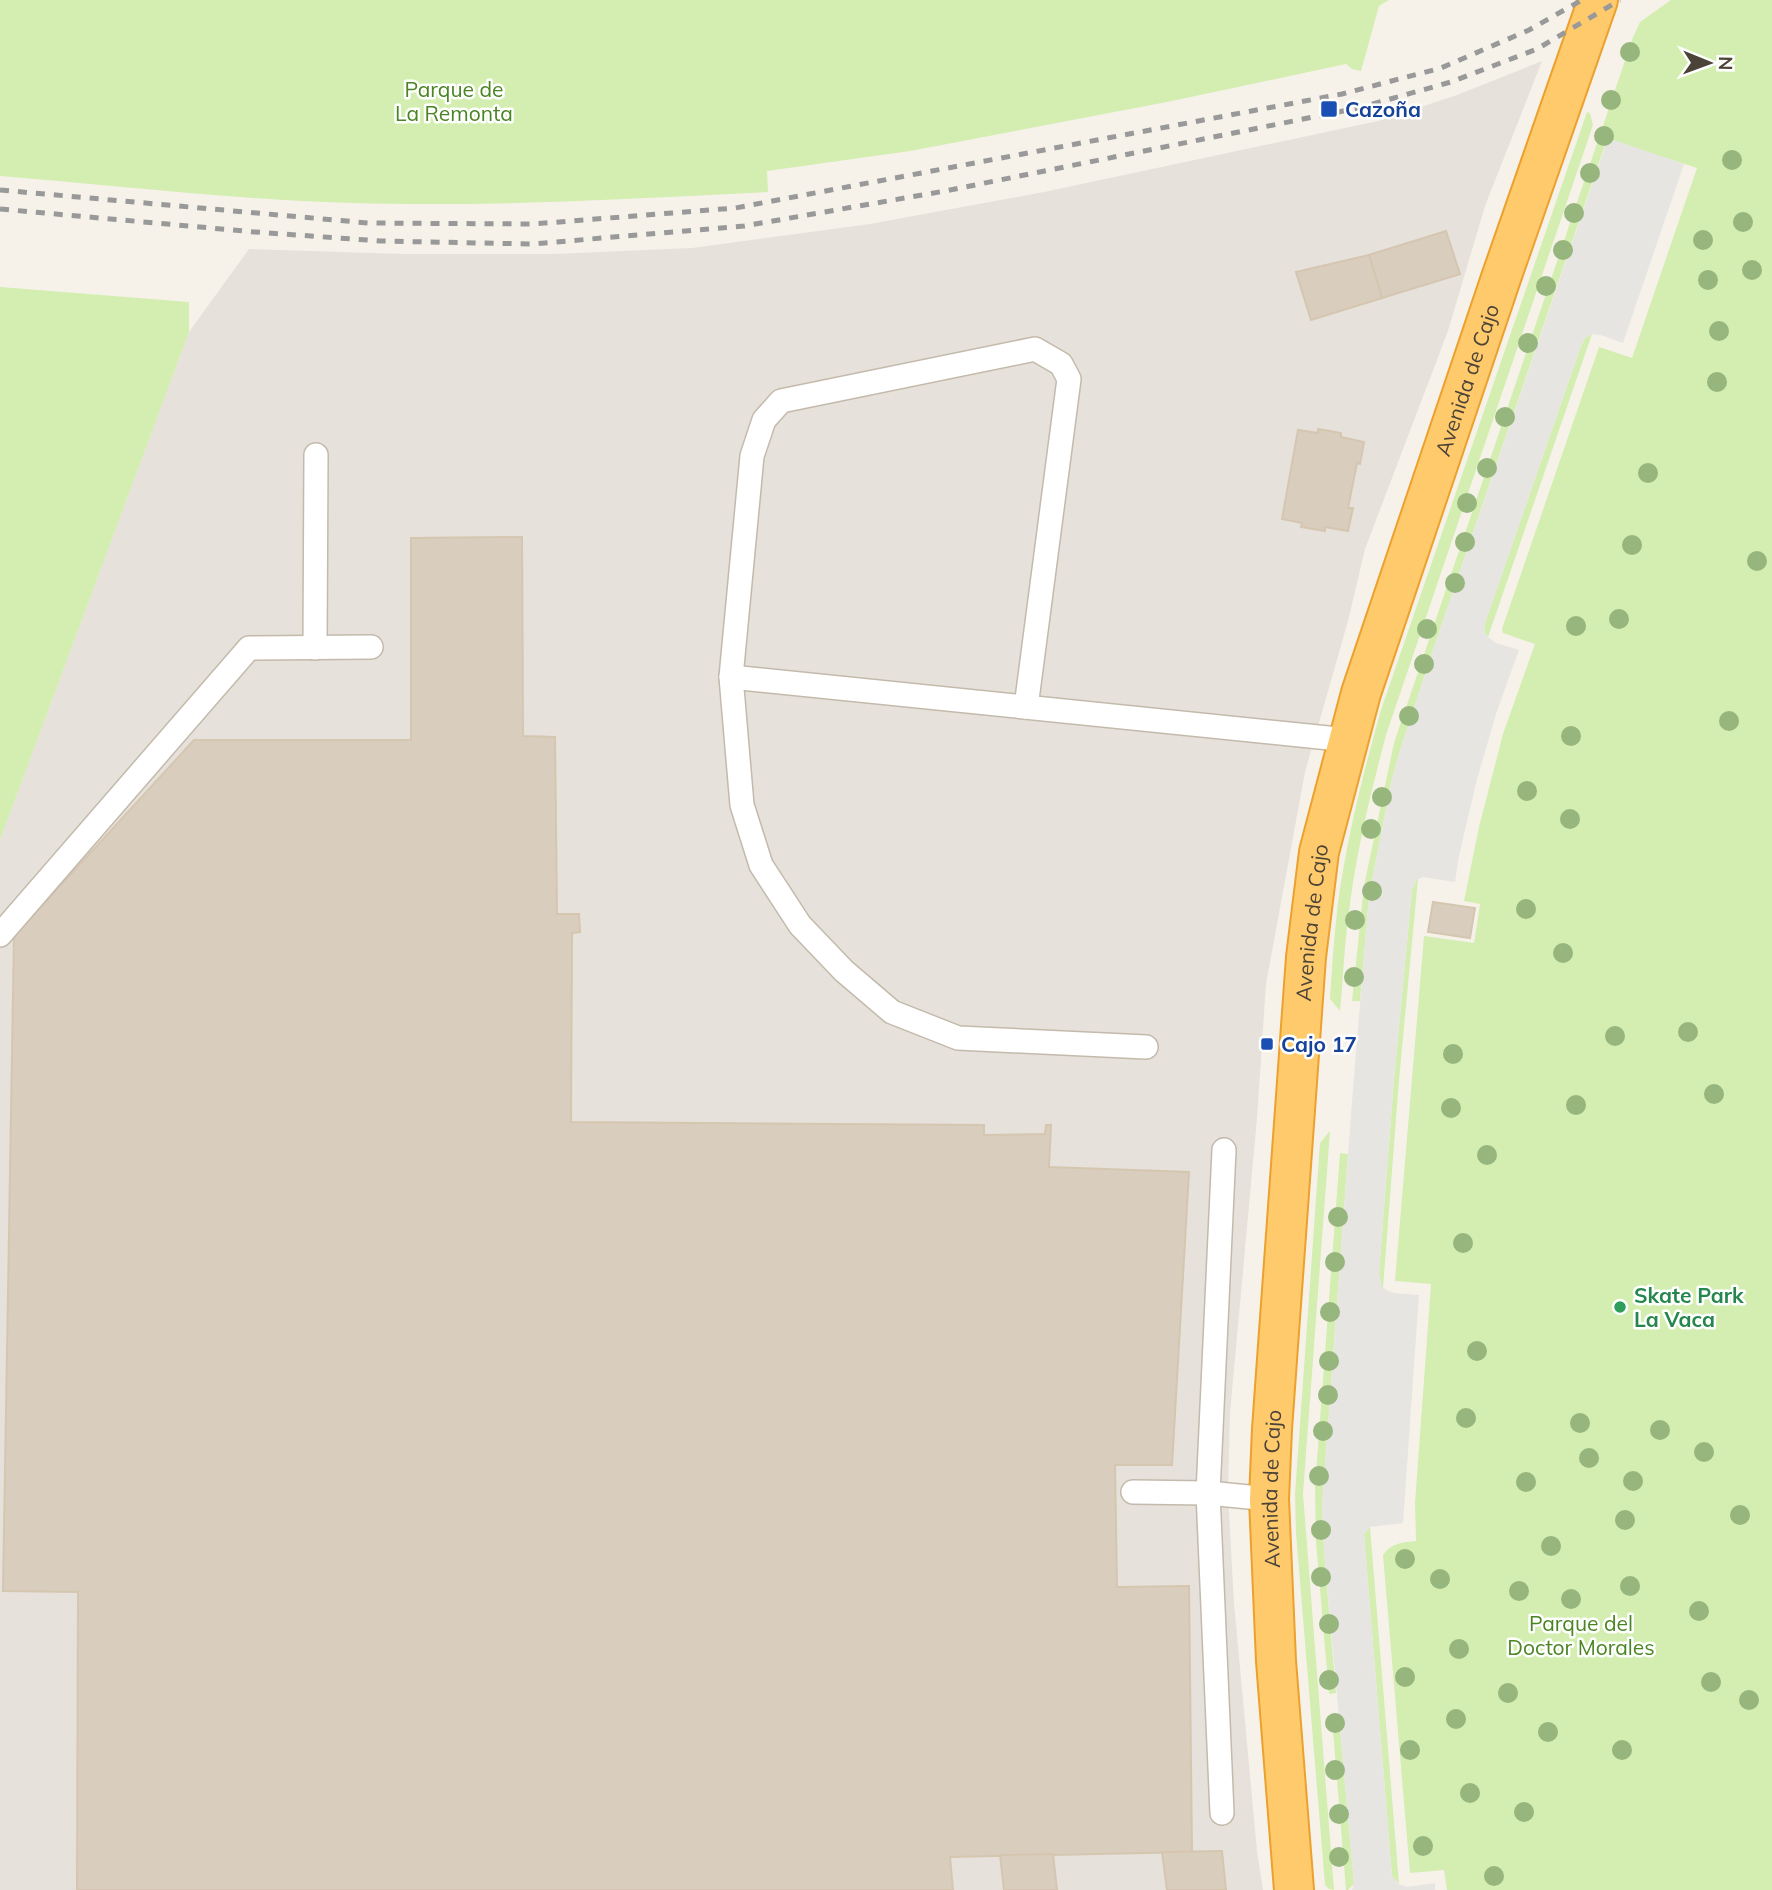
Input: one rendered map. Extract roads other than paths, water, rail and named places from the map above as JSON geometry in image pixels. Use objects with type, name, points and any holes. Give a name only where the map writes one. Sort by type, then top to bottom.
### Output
[{"type":"highway","name":"Avenida de Cajo","points":[[1294,1890],[1276,1661],[1269,1499],[1306,957],[1319,852],[1361,693],[1598,0]]},
{"type":"lane","points":[[1026,707],[1069,379],[1061,364],[1035,349],[782,401],[764,420],[752,456],[731,677],[742,805],[761,865],[800,925],[844,971],[892,1012],[958,1038],[1146,1046]]},
{"type":"lane","points":[[316,455],[316,648]]},
{"type":"lane","points":[[0,935],[249,648],[372,647]]},
{"type":"lane","points":[[731,677],[1348,740]]},
{"type":"lane","points":[[1222,1813],[1208,1493],[1224,1150]]},
{"type":"lane","points":[[1133,1492],[1208,1493],[1269,1499]]},
{"type":"railway","points":[[0,190],[368,223],[533,224],[735,208],[1342,94],[1441,68],[1529,30],[1582,0]]},
{"type":"railway","points":[[0,209],[380,241],[532,244],[744,226],[945,191],[1358,108],[1451,82],[1537,49],[1620,0]]},
{"type":"place","name":"Cazoña","points":[[1329,109]]},
{"type":"place","name":"Cajo 17","points":[[1267,1044]]},
{"type":"place","name":"Skate Park La Vaca","points":[[1620,1307]]},
{"type":"park label","name":"Parque de La Remonta","points":[[454,101]]},
{"type":"park label","name":"Parque del Doctor Morales","points":[[1581,1635]]}]
